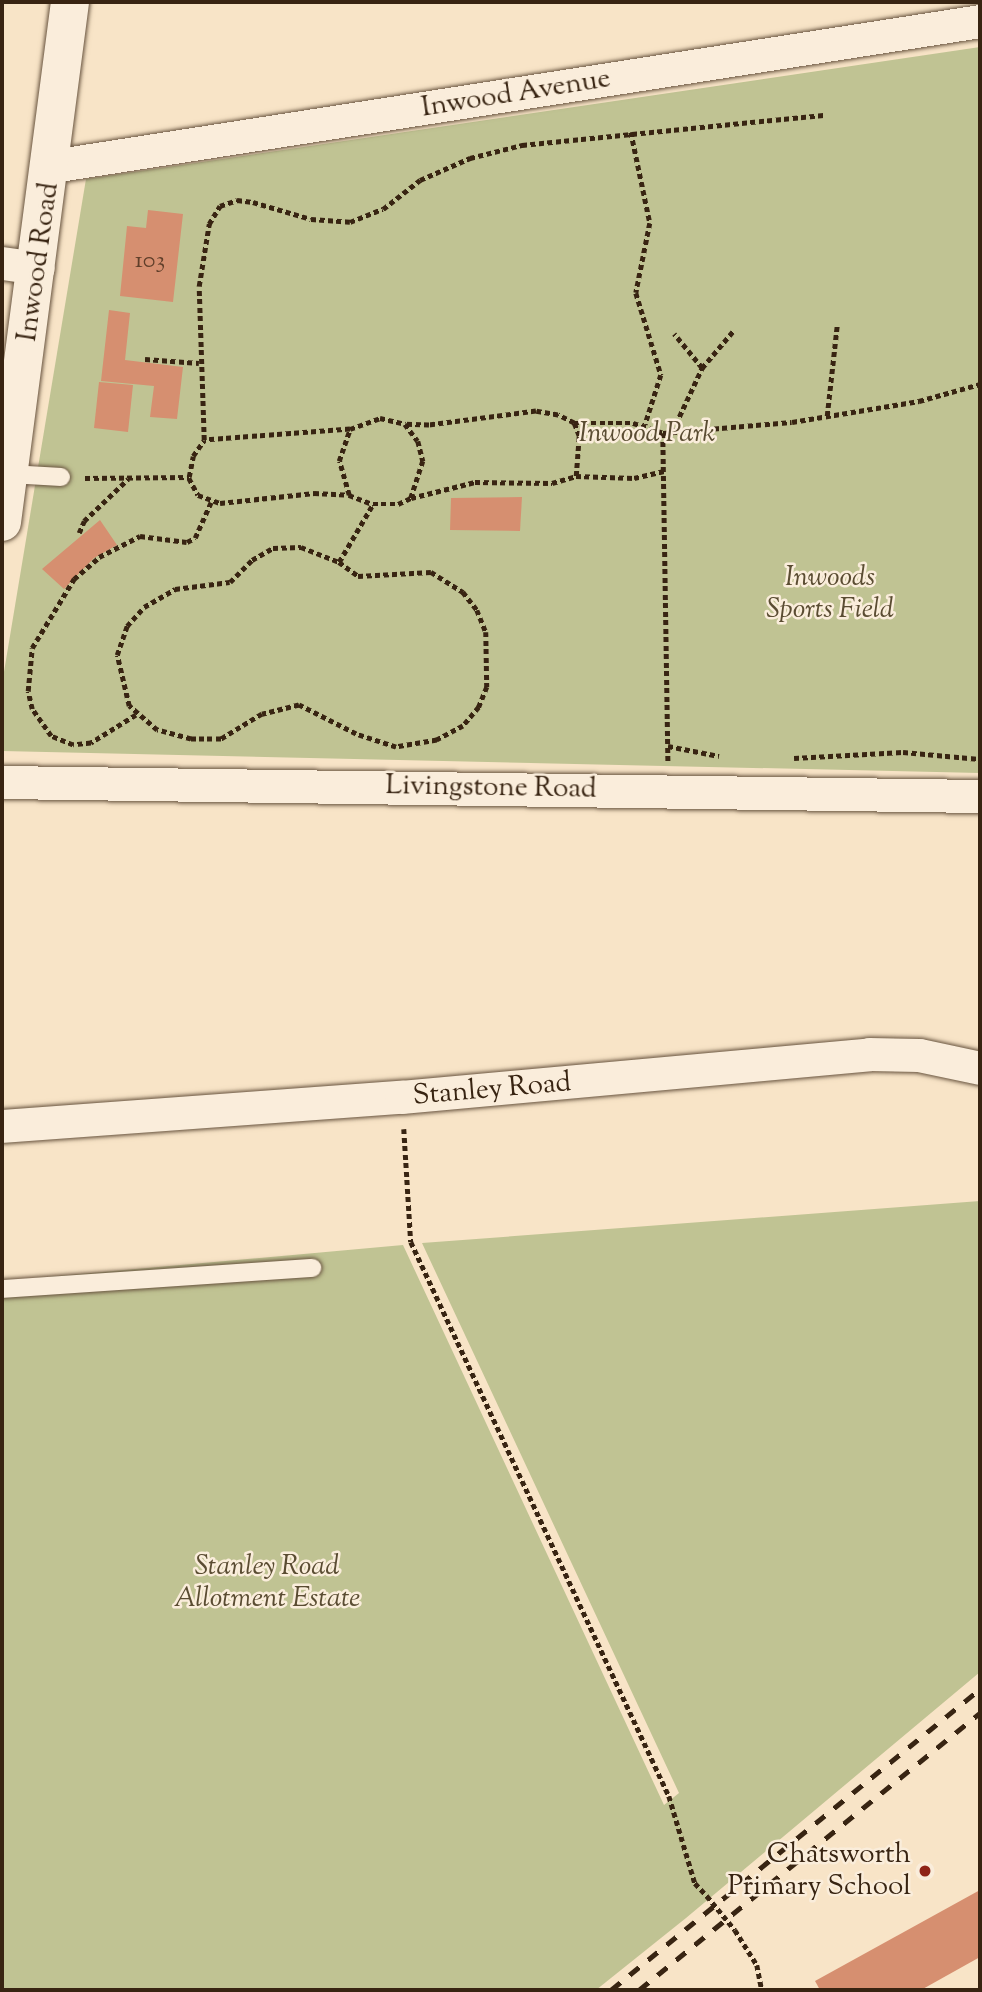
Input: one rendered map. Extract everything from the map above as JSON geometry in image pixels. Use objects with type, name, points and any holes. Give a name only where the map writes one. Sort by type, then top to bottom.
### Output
[{"type":"street","name":"Inwood Road","points":[[2,522],[10,474],[20,266],[52,166],[70,2]]},
{"type":"street","name":"Inwood Avenue","points":[[52,166],[980,21]]},
{"type":"street","name":"Livingstone Road","points":[[2,782],[980,796]]},
{"type":"street","name":"Stanley Road","points":[[2,1126],[401,1097],[869,1054],[919,1055],[980,1068]]},
{"type":"lane","points":[[10,474],[61,477]]},
{"type":"lane","points":[[2,1289],[312,1268]]},
{"type":"path","points":[[664,471],[634,478],[576,476],[552,483],[475,482],[411,498],[398,504],[373,505],[349,495],[211,502],[192,489],[188,477],[193,456],[204,440],[199,363],[203,255],[209,224],[220,206],[237,200],[312,219],[350,222],[383,209],[421,180],[470,158],[522,145],[631,132],[824,115]]},
{"type":"path","points":[[631,132],[650,223],[636,293],[661,375],[645,425]]},
{"type":"path","points":[[827,416],[837,325]]},
{"type":"path","points":[[671,433],[702,368],[734,331]]},
{"type":"path","points":[[674,334],[702,368]]},
{"type":"path","points":[[145,359],[199,363]]},
{"type":"path","points":[[204,440],[350,429],[380,418],[405,424],[429,425],[536,411],[574,423],[645,425],[663,433],[671,433],[827,416],[919,401],[980,384]]},
{"type":"path","points":[[574,423],[581,449],[576,476]]},
{"type":"path","points":[[405,424],[418,441],[423,461],[411,498]]},
{"type":"path","points":[[349,495],[339,461],[350,429]]},
{"type":"path","points":[[663,433],[662,515],[668,790]]},
{"type":"path","points":[[61,477],[188,477]]},
{"type":"path","points":[[79,533],[84,521],[128,478]]},
{"type":"path","points":[[136,715],[91,743],[73,745],[51,736],[32,709],[28,691],[32,649],[74,579],[99,557],[140,536],[187,542],[195,538],[211,502]]},
{"type":"path","points":[[339,562],[373,505]]},
{"type":"path","points":[[301,547],[339,562],[358,576],[431,572],[463,592],[477,610],[486,632],[487,687],[479,707],[463,726],[437,740],[396,747],[356,734],[299,705],[262,714],[221,738],[207,740],[169,734],[136,715],[121,689],[117,655],[127,626],[157,597],[175,589],[230,582],[252,559],[273,548],[301,547]]},
{"type":"path","points":[[668,746],[721,756]]},
{"type":"path","points":[[788,758],[903,752],[980,759]]},
{"type":"path","points":[[401,1097],[411,1242],[669,1797],[695,1883],[749,1947],[762,1990]]},
{"type":"green space","name":"Inwood Park","points":[[980,47],[980,773],[2,751],[2,684],[86,179]]},
{"type":"green space","name":"Stanley Road Allotment Estate","points":[[980,1201],[980,1672],[686,1918],[596,1990],[2,1990],[2,1281],[403,1245],[664,1805],[679,1793],[422,1243]]},
{"type":"building","points":[[148,210],[183,214],[173,302],[120,296],[127,226],[146,228]]},
{"type":"building","points":[[109,310],[130,313],[125,360],[183,367],[177,419],[150,417],[154,386],[101,381]]},
{"type":"building","points":[[99,382],[133,385],[128,432],[94,428]]},
{"type":"building","points":[[522,497],[520,531],[450,530],[451,498]]},
{"type":"building","points":[[100,520],[117,545],[94,558],[64,589],[42,569]]},
{"type":"building","name":"Chatsworth Primary School","points":[[980,1890],[980,1957],[921,1990],[820,1990],[815,1981]]},
{"type":"railway","points":[[611,1990],[980,1689]]},
{"type":"railway","points":[[639,1990],[980,1713]]},
{"type":"place","name":"Chatsworth Primary School","points":[[925,1871]]},
{"type":"park label","name":"Inwoods Sports Field","points":[[830,594]]}]
